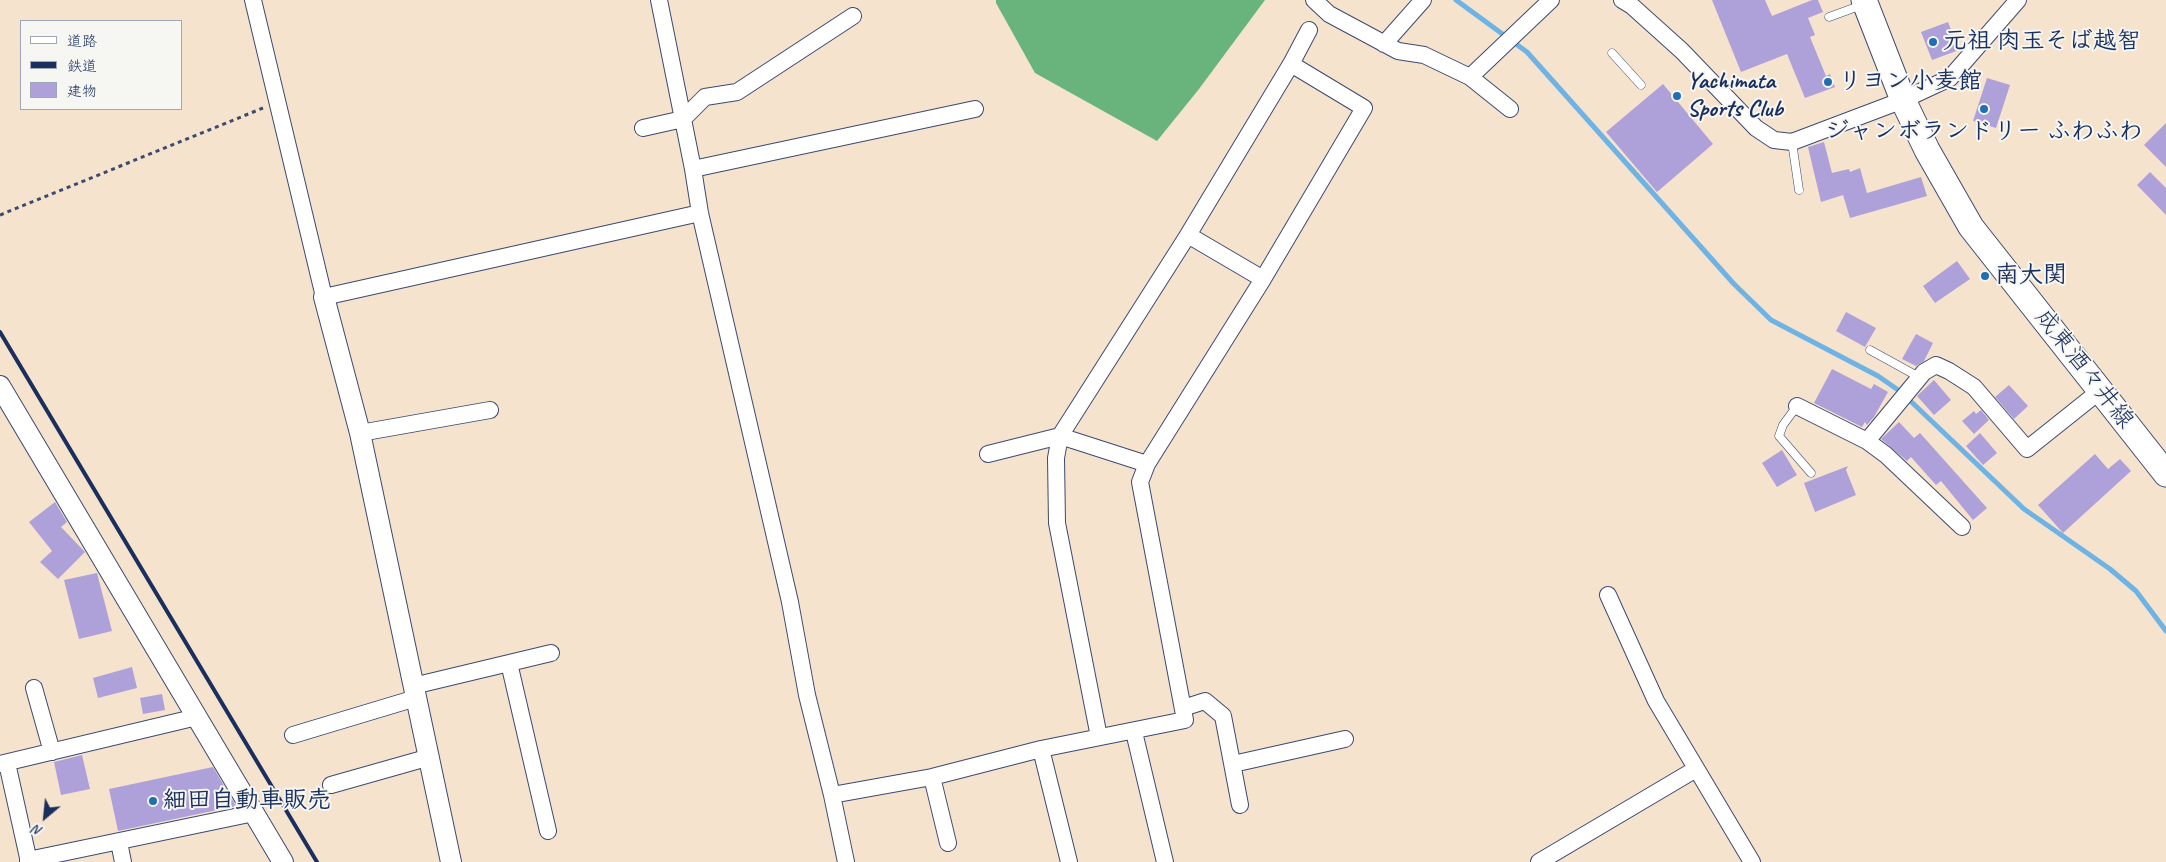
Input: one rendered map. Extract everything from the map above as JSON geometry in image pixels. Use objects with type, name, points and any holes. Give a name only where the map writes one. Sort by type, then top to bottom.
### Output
[{"type":"main road","name":"成東酒々井線","points":[[1865,2],[1904,100],[1927,150],[1971,227],[2166,474]]},
{"type":"street","points":[[253,0],[324,297],[360,433],[414,692],[452,862]]},
{"type":"street","points":[[659,0],[693,168],[700,213],[790,602],[807,695],[832,795],[846,862]]},
{"type":"street","points":[[1384,44],[1423,0]]},
{"type":"street","points":[[1470,77],[1551,0]]},
{"type":"street","points":[[1622,0],[1632,6],[1682,51],[1756,128],[1774,140],[1792,142],[1904,100],[1950,78],[2018,0]]},
{"type":"street","points":[[1315,1],[1329,14],[1398,51],[1424,55],[1470,77],[1510,109]]},
{"type":"street","points":[[643,128],[683,119],[705,97],[737,92],[853,16]]},
{"type":"street","points":[[1099,737],[1057,523],[1056,458],[1060,436],[1188,235],[1291,64],[1309,30]]},
{"type":"street","points":[[832,795],[932,777],[1041,749],[1134,732],[1185,720],[1140,482],[1147,464],[1263,279],[1364,108],[1291,64]]},
{"type":"street","points":[[693,168],[975,109]]},
{"type":"street","points":[[324,297],[700,213]]},
{"type":"street","points":[[1188,235],[1263,279]]},
{"type":"street","points":[[1867,441],[1919,377],[1936,366],[1950,371],[1974,387],[2027,449],[2101,390]]},
{"type":"street","points":[[0,386],[283,862]]},
{"type":"street","points":[[1797,406],[1867,441],[1886,455],[1962,528]]},
{"type":"street","points":[[360,433],[490,410]]},
{"type":"street","points":[[988,454],[1060,436],[1147,464]]},
{"type":"street","points":[[1608,595],[1656,701],[1752,862]]},
{"type":"street","points":[[293,735],[414,692],[509,663],[551,653]]},
{"type":"street","points":[[509,663],[548,831]]},
{"type":"street","points":[[34,688],[52,752]]},
{"type":"street","points":[[1183,708],[1205,701],[1223,716],[1240,805]]},
{"type":"street","points":[[197,717],[4,764],[29,861],[254,813]]},
{"type":"street","points":[[1134,732],[1166,862]]},
{"type":"street","points":[[1232,764],[1345,739]]},
{"type":"street","points":[[1041,749],[1069,862]]},
{"type":"street","points":[[331,785],[430,757]]},
{"type":"street","points":[[1539,862],[1696,770]]},
{"type":"street","points":[[932,777],[948,843]]},
{"type":"street","points":[[119,842],[122,862]]},
{"type":"lane","points":[[1829,17],[1865,2]]},
{"type":"lane","points":[[1612,53],[1641,85]]},
{"type":"lane","points":[[1792,142],[1799,190]]},
{"type":"lane","points":[[1870,350],[1919,377]]},
{"type":"lane","points":[[1797,406],[1782,425],[1778,436],[1811,473]]},
{"type":"path","points":[[0,215],[278,102]]},
{"type":"green space","points":[[996,0],[1265,0],[1199,89],[1157,141],[1035,73]]},
{"type":"building","points":[[1712,0],[1765,0],[1772,16],[1812,0],[1818,0],[1823,12],[1808,18],[1815,35],[1810,37],[1826,76],[1830,74],[1835,87],[1805,98],[1787,54],[1741,72]]},
{"type":"building","points":[[1948,22],[1959,50],[1932,60],[1921,32]]},
{"type":"building","points":[[1987,78],[2010,85],[1996,128],[1973,121]]},
{"type":"building","points":[[1663,84],[1713,144],[1657,192],[1606,132]]},
{"type":"building","points":[[2166,123],[2166,167],[2144,145]]},
{"type":"building","points":[[1824,142],[1832,173],[1849,169],[1850,172],[1860,168],[1867,193],[1921,177],[1927,196],[1850,218],[1843,195],[1821,202],[1808,147]]},
{"type":"building","points":[[2150,172],[2166,188],[2166,215],[2137,185]]},
{"type":"building","points":[[1957,261],[1970,279],[1935,303],[1923,286]]},
{"type":"building","points":[[1846,312],[1876,328],[1865,347],[1836,331]]},
{"type":"building","points":[[1916,334],[1933,343],[1924,361],[1916,366],[1902,359]]},
{"type":"building","points":[[1832,369],[1871,389],[1874,384],[1888,392],[1874,417],[1867,425],[1865,422],[1862,427],[1814,403]]},
{"type":"building","points":[[1934,380],[1951,400],[1934,415],[1917,396]]},
{"type":"building","points":[[2009,385],[2028,406],[2014,419],[1995,397]]},
{"type":"building","points":[[1981,410],[1989,420],[1974,434],[1962,421],[1974,411],[1976,414]]},
{"type":"building","points":[[1899,422],[1914,438],[1920,433],[1987,508],[1973,520],[1941,481],[1936,485],[1911,457],[1907,461],[1881,439]]},
{"type":"building","points":[[1980,433],[1997,453],[1983,465],[1966,446]]},
{"type":"building","points":[[1782,450],[1797,475],[1777,487],[1762,463]]},
{"type":"building","points":[[2095,454],[2108,469],[2120,459],[2131,471],[2063,533],[2038,505]]},
{"type":"building","points":[[1848,466],[1846,470],[1856,495],[1815,512],[1804,483]]},
{"type":"building","points":[[55,502],[67,522],[61,527],[85,552],[58,579],[40,562],[52,551],[29,522]]},
{"type":"building","points":[[97,573],[112,631],[79,639],[64,580]]},
{"type":"building","points":[[132,667],[137,688],[98,698],[93,678]]},
{"type":"building","points":[[162,694],[165,710],[143,714],[140,698]]},
{"type":"building","points":[[82,755],[90,789],[61,795],[54,762]]},
{"type":"building","points":[[213,767],[236,806],[118,831],[109,789]]},
{"type":"waterway","points":[[1456,0],[1527,52],[1734,284],[1771,320],[1878,376],[1901,392],[2024,509],[2110,569],[2136,591],[2166,631]]},
{"type":"railway","points":[[0,332],[317,862]]},
{"type":"place","name":"元祖 肉玉そば越智","points":[[1933,42]]},
{"type":"place","name":"リヨン小麦館","points":[[1828,82]]},
{"type":"place","name":"Yachimata Sports Club","points":[[1677,96]]},
{"type":"place","name":"ジャンボランドリー ふわふわ","points":[[1984,109]]},
{"type":"place","name":"南大関","points":[[1985,276]]},
{"type":"place","name":"細田自動車販売","points":[[153,801]]}]
